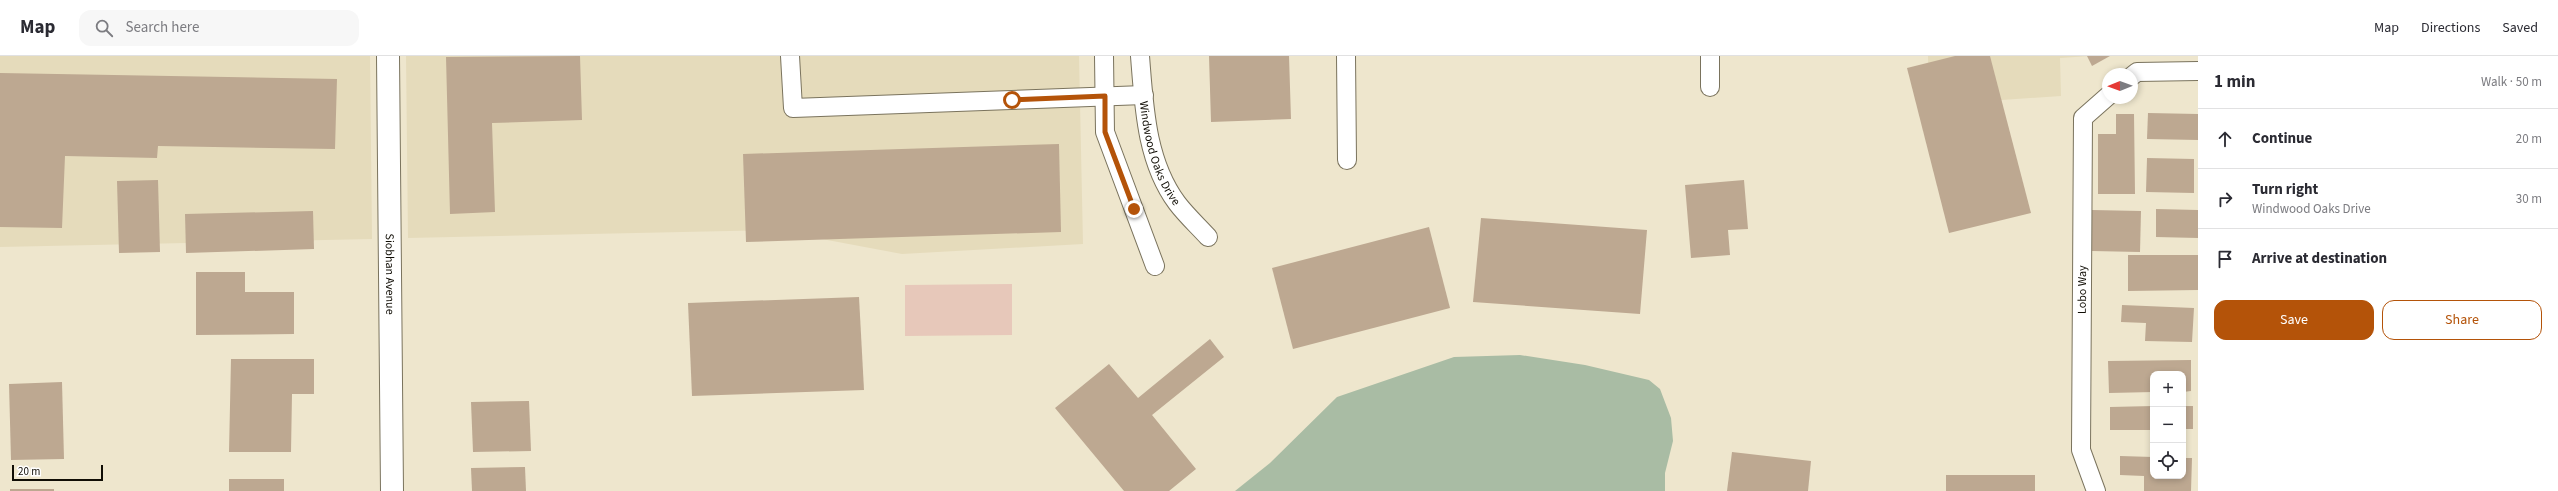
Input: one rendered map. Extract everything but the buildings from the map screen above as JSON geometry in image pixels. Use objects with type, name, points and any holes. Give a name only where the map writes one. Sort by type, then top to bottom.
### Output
[{"type":"street","name":"Siobhan Avenue","points":[[388,56],[392,491]]},
{"type":"lane","points":[[790,56],[793,108],[1144,95]]},
{"type":"lane","points":[[1104,56],[1105,132],[1155,266]]},
{"type":"lane","name":"Windwood Oaks Drive","points":[[1140,56],[1146,117],[1158,169],[1177,203],[1208,237]]},
{"type":"lane","points":[[1346,56],[1347,160]]},
{"type":"lane","points":[[1710,56],[1710,87]]},
{"type":"lane","points":[[2138,72],[2198,70]]},
{"type":"lane","name":"Lobo Way","points":[[2096,491],[2081,450],[2083,118],[2102,101]]},
{"type":"shaded area","points":[[0,56],[370,56],[372,239],[0,247]]},
{"type":"shaded area","points":[[406,56],[1079,56],[1083,244],[902,254],[774,230],[408,238]]},
{"type":"shaded area","points":[[1928,56],[2090,56],[2060,58],[2061,96],[1929,105]]},
{"type":"shaded area","points":[[1012,284],[1012,335],[905,336],[905,285]]},
{"type":"shaded area","points":[[1520,355],[1585,365],[1649,380],[1660,389],[1671,418],[1673,441],[1665,473],[1665,491],[1235,491],[1270,463],[1337,397],[1454,357]]},
{"type":"route","points":[[1012,100],[1105,96],[1105,132],[1134,209]]}]
